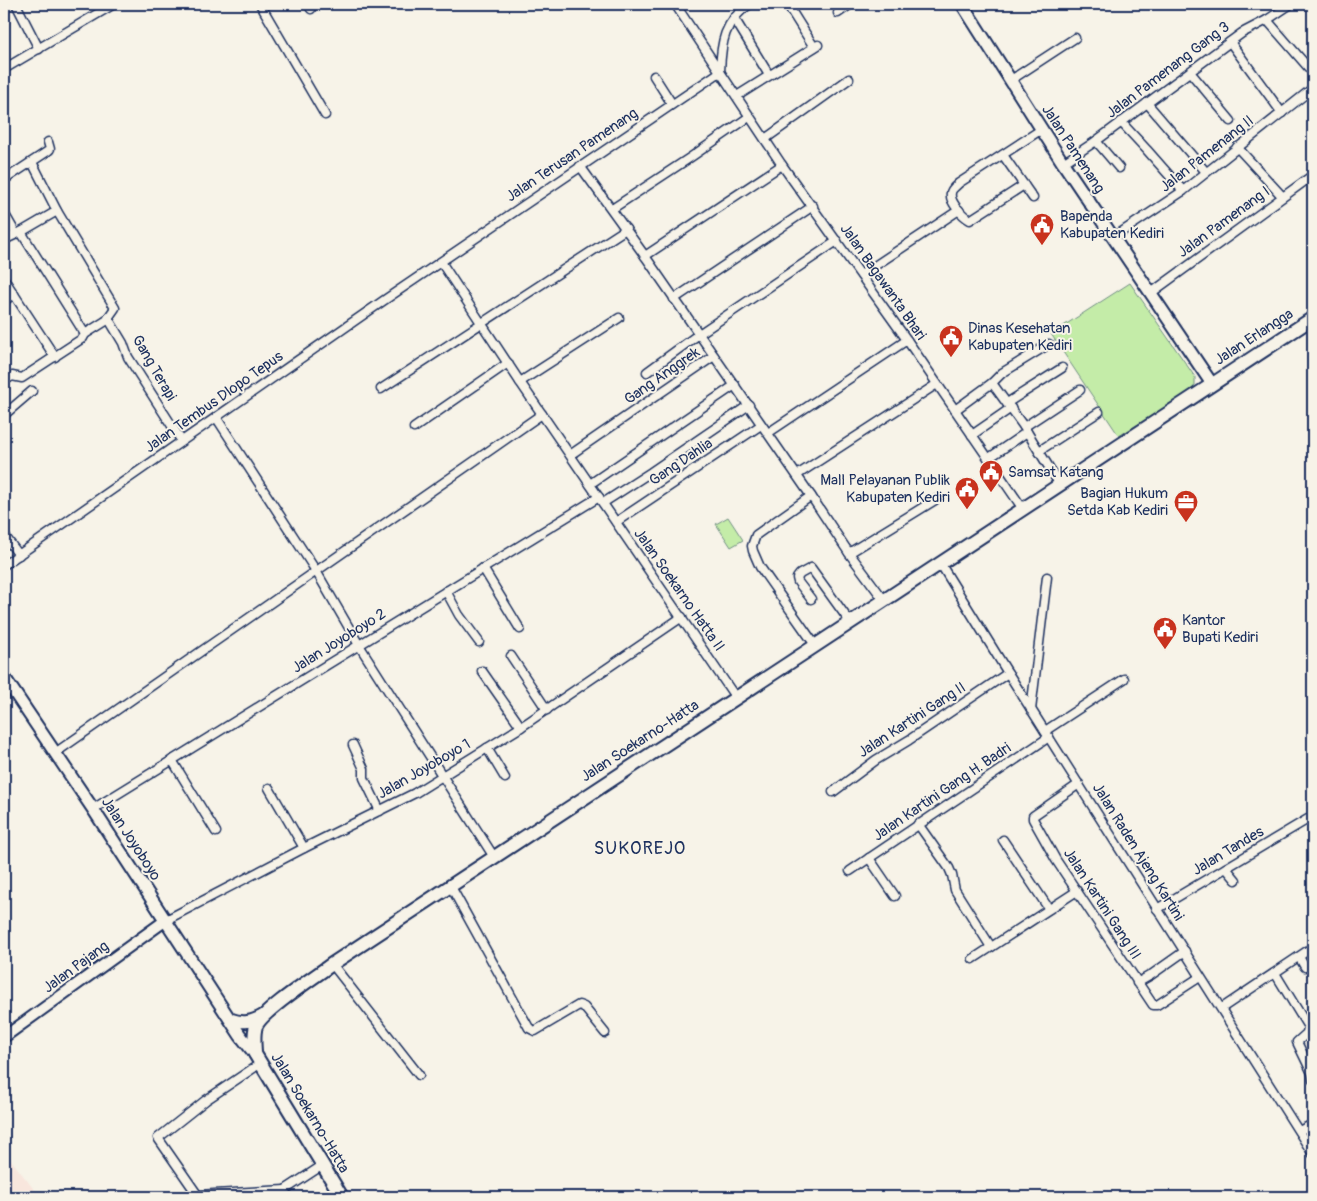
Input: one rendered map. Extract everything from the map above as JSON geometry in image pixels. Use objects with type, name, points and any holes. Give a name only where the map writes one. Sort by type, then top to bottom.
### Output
[{"type":"main road","name":"Jalan Pamenang","points":[[962,4],[1063,163],[1212,384]]},
{"type":"main road","name":"Jalan Erlangga","points":[[1212,384],[1313,318]]},
{"type":"main road","name":"Jalan Soekarno-Hatta","points":[[342,1197],[258,1059],[254,1038],[255,1028],[264,1014],[332,964],[450,885],[1212,384]]},
{"type":"main road","name":"Jalan Joyoboyo","points":[[4,677],[258,1059]]},
{"type":"main road","points":[[230,1019],[247,1023],[264,1014]]},
{"type":"street","points":[[16,4],[39,48]]},
{"type":"street","points":[[4,69],[114,4]]},
{"type":"street","points":[[260,4],[325,115]]},
{"type":"street","name":"Jalan Bagawanta Bhari","points":[[675,4],[782,165],[838,241],[1023,508]]},
{"type":"street","points":[[720,72],[721,48],[728,28],[740,10],[750,4]]},
{"type":"street","points":[[737,96],[816,46],[787,4]]},
{"type":"street","points":[[838,13],[851,4]]},
{"type":"street","name":"Jalan Pamenang Gang 3","points":[[1063,163],[1096,141],[1246,30],[1267,20],[1291,4]]},
{"type":"street","points":[[734,18],[769,75]]},
{"type":"street","points":[[1267,20],[1313,73]]},
{"type":"street","points":[[1011,80],[1075,38]]},
{"type":"street","points":[[1230,42],[1282,112]]},
{"type":"street","name":"Jalan Terusan Pamenang","points":[[440,262],[720,72]]},
{"type":"street","points":[[1190,72],[1231,121]]},
{"type":"street","points":[[654,76],[672,104]]},
{"type":"street","points":[[765,140],[849,79]]},
{"type":"street","name":"Jalan Pamenang II","points":[[1114,237],[1183,191],[1313,88]]},
{"type":"street","points":[[1147,102],[1206,172]]},
{"type":"street","points":[[612,208],[749,117]]},
{"type":"street","points":[[1121,122],[1183,191]]},
{"type":"street","points":[[1024,185],[974,219],[968,220],[953,202],[950,195],[959,183],[1042,129]]},
{"type":"street","points":[[1096,141],[1119,168]]},
{"type":"street","points":[[4,180],[32,162],[49,146]]},
{"type":"street","points":[[1237,148],[1282,196]]},
{"type":"street","points":[[1003,155],[1034,198]]},
{"type":"street","points":[[4,381],[12,376],[22,378],[109,319],[109,316],[115,310],[57,211],[32,162]]},
{"type":"street","points":[[646,256],[782,165]]},
{"type":"street","points":[[580,166],[646,256],[761,425],[812,496],[849,553],[884,600]]},
{"type":"street","name":"Jalan Pamenang I","points":[[1151,293],[1313,175]]},
{"type":"street","points":[[674,299],[813,206]]},
{"type":"street","points":[[861,275],[959,210]]},
{"type":"street","points":[[4,240],[57,211]]},
{"type":"street","points":[[4,213],[85,334]]},
{"type":"street","points":[[380,389],[626,229]]},
{"type":"street","points":[[647,372],[699,334],[838,241]]},
{"type":"street","name":"Jalan Soekarno Hatta II","points":[[440,262],[736,698]]},
{"type":"street","name":"Jalan Tembus Dlopo Tepus","points":[[4,565],[181,440],[440,262]]},
{"type":"street","points":[[4,279],[54,357]]},
{"type":"street","points":[[4,301],[14,294]]},
{"type":"street","points":[[520,382],[619,318]]},
{"type":"street","name":"Gang Terapi","points":[[109,319],[123,343],[128,357],[181,440]]},
{"type":"street","points":[[768,434],[907,340]]},
{"type":"street","points":[[955,410],[1002,374],[1049,344]]},
{"type":"street","name":"Gang Anggrek","points":[[570,455],[714,356]]},
{"type":"street","points":[[414,428],[508,363]]},
{"type":"street","points":[[972,434],[1062,368]]},
{"type":"street","points":[[992,383],[1025,429],[1060,485]]},
{"type":"street","points":[[797,475],[937,384]]},
{"type":"street","points":[[590,484],[735,385]]},
{"type":"street","points":[[988,458],[1080,390]]},
{"type":"street","points":[[4,415],[32,392]]},
{"type":"street","name":"Jalan Joyoboyo 2","points":[[93,809],[483,568],[601,500],[749,405]]},
{"type":"street","points":[[1039,451],[1099,412]]},
{"type":"street","points":[[55,753],[542,414]]},
{"type":"street","points":[[216,417],[316,571],[359,645],[494,857]]},
{"type":"street","name":"Gang Dahlia","points":[[616,522],[761,425]]},
{"type":"street","points":[[812,496],[756,535],[752,546],[760,567],[815,645]]},
{"type":"street","points":[[849,553],[934,500]]},
{"type":"street","points":[[4,535],[19,555]]},
{"type":"street","name":"Jalan Raden Ajeng Kartini","points":[[940,563],[1313,1154]]},
{"type":"street","points":[[483,568],[520,629]]},
{"type":"street","points":[[811,599],[797,578],[800,574],[811,568],[850,622]]},
{"type":"street","points":[[1032,710],[1048,577]]},
{"type":"street","points":[[446,591],[459,615],[479,642]]},
{"type":"street","name":"Jalan Joyoboyo 1","points":[[166,920],[304,848],[380,811],[442,776],[547,710],[682,617]]},
{"type":"street","points":[[511,656],[547,710]]},
{"type":"street","points":[[482,671],[521,727]]},
{"type":"street","name":"Jalan Kartini Gang II","points":[[833,792],[876,760],[1008,673]]},
{"type":"street","name":"Jalan Kartini Gang H. Badri","points":[[850,871],[1124,679]]},
{"type":"street","points":[[353,745],[364,769],[364,778],[380,811]]},
{"type":"street","points":[[487,748],[506,778]]},
{"type":"street","points":[[172,760],[216,832]]},
{"type":"street","name":"Jalan Kartini Gang III","points":[[1078,784],[1033,816],[1056,860],[1136,983],[1155,1006],[1200,977]]},
{"type":"street","points":[[268,788],[304,848]]},
{"type":"street","name":"Jalan Tandes","points":[[1157,909],[1313,816]]},
{"type":"street","points":[[918,824],[949,868],[955,890],[991,947]]},
{"type":"street","points":[[1003,840],[1049,909]]},
{"type":"street","points":[[869,858],[895,896]]},
{"type":"street","points":[[1226,868],[1236,880]]},
{"type":"street","points":[[450,885],[529,1028],[535,1031],[580,1005],[584,1007],[605,1033]]},
{"type":"street","points":[[973,959],[1077,891]]},
{"type":"street","name":"Jalan Pajang","points":[[4,1037],[166,920]]},
{"type":"street","points":[[1222,1008],[1313,947]]},
{"type":"street","points":[[1136,983],[1151,976],[1185,951]]},
{"type":"street","points":[[1299,957],[1305,967]]},
{"type":"street","points":[[332,964],[419,1074]]},
{"type":"street","points":[[1275,973],[1308,1027],[1306,1033],[1297,1042],[1312,1073],[1313,1080]]},
{"type":"street","points":[[258,1059],[158,1138],[197,1197],[285,1190]]},
{"type":"street","points":[[1299,1132],[1313,1124]]},
{"type":"street","points":[[274,1197],[323,1165]]},
{"type":"shaded area","points":[[4,1151],[40,1197],[4,1197]]},
{"type":"green space","points":[[1130,283],[1195,377],[1195,385],[1191,391],[1119,436],[1051,334]]},
{"type":"green space","points":[[728,517],[743,540],[731,547],[716,524]]},
{"type":"place","name":"Bapenda Kabupaten Kediri","points":[[1042,246]]},
{"type":"place","name":"Dinas Kesehatan Kabupaten Kediri","points":[[951,358]]},
{"type":"place","name":"Samsat Katang","points":[[991,493]]},
{"type":"place","name":"Mall Pelayanan Publik Kabupaten Kediri","points":[[967,510]]},
{"type":"place","name":"Bagian Hukum Setda Kab Kediri","points":[[1186,523]]},
{"type":"place","name":"Kantor Bupati Kediri","points":[[1165,650]]},
{"type":"district","name":"SUKOREJO","points":[[640,848]]}]
